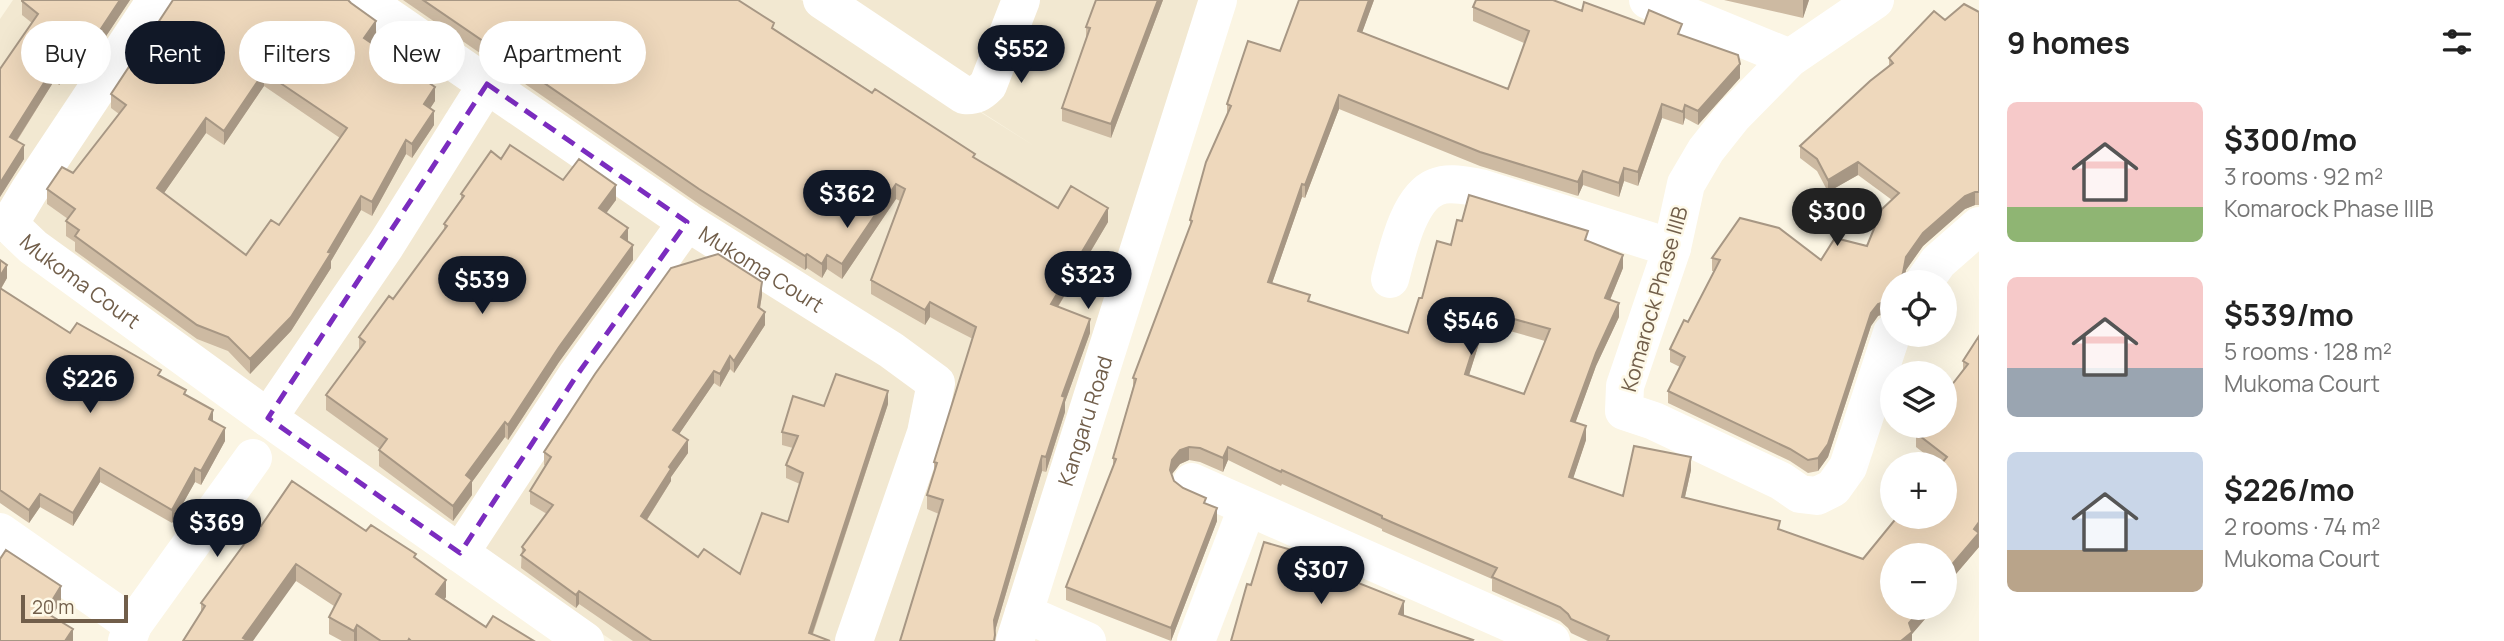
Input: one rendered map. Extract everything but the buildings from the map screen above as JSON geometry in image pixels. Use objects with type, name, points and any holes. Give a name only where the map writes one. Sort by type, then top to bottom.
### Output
[{"type":"street","name":"Mukoma Court","points":[[156,0],[29,191],[14,216],[12,227],[33,247],[268,418]]},
{"type":"street","name":"Mukoma Court","points":[[364,0],[479,79]]},
{"type":"street","points":[[836,4],[964,94],[970,95],[980,93],[988,85],[1021,0]]},
{"type":"street","name":"Kangaru Road","points":[[1019,627],[1218,0]]},
{"type":"street","points":[[1648,0],[1790,58]]},
{"type":"street","name":"Komarock Phase IIIB","points":[[1875,0],[1790,58],[1733,116],[1706,150],[1686,184],[1672,248],[1625,386],[1624,411],[1654,421],[1747,464],[1800,494],[1817,496],[1833,488],[1848,467],[1887,347]]},
{"type":"street","name":"Mukoma Court","points":[[487,84],[687,222],[891,350],[936,383],[926,433],[854,641]]},
{"type":"street","points":[[487,84],[386,245],[268,418],[585,641]]},
{"type":"street","points":[[1391,279],[1404,228],[1420,200],[1434,187],[1453,184],[1480,188],[1672,248]]},
{"type":"street","points":[[460,553],[577,375],[687,222]]},
{"type":"street","points":[[1932,270],[1979,226]]},
{"type":"street","points":[[0,532],[130,633],[253,458]]},
{"type":"street","points":[[1192,482],[1551,641]]},
{"type":"street","points":[[1196,641],[1247,508]]},
{"type":"street","points":[[1019,627],[1087,641]]},
{"type":"highlighted area","points":[[487,84],[687,222],[577,375],[460,553],[268,418]]},
{"type":"shaded area","points":[[13,0],[801,0],[1036,147],[807,0],[1221,0],[1013,641],[613,641],[0,242],[0,19]]}]
